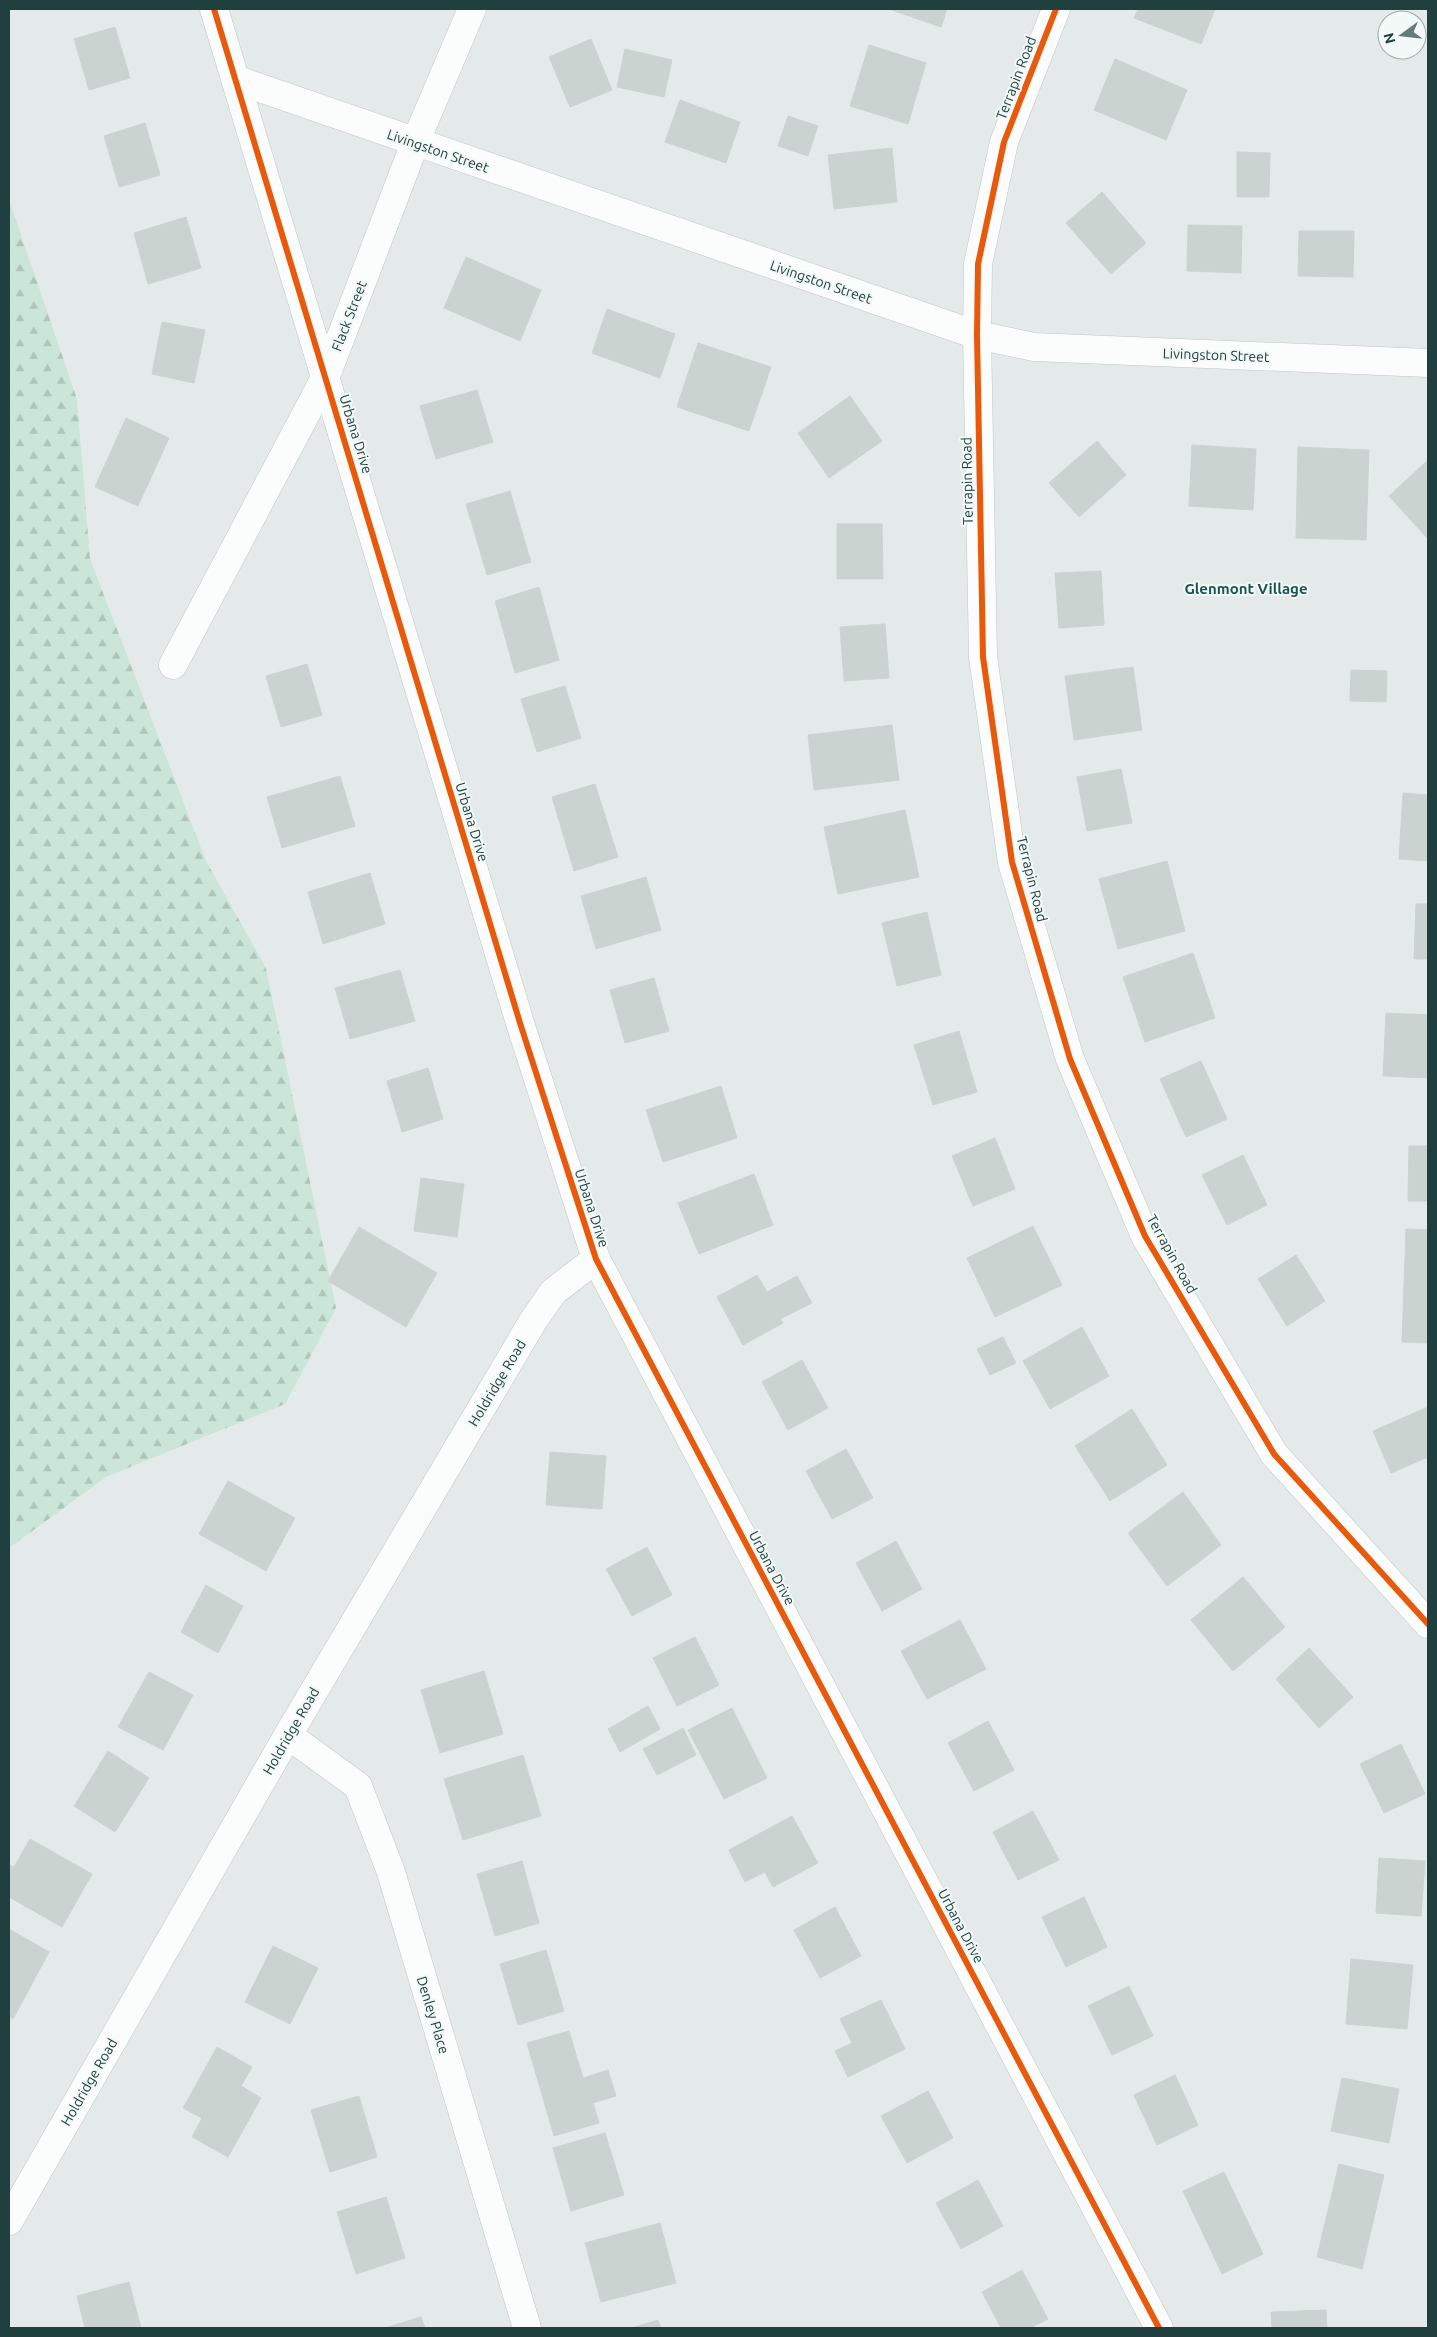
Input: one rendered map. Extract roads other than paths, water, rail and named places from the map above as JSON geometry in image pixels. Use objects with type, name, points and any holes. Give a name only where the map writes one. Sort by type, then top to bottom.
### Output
[{"type":"street","name":"Urbana Drive","points":[[214,9],[237,80],[520,1023],[596,1259],[1160,2328]]},
{"type":"street","name":"Flack Street","points":[[173,665],[326,376],[415,143],[472,9]]},
{"type":"street","name":"Terrapin Road","points":[[1056,9],[1004,142],[978,264],[977,335],[983,657],[1012,862],[1070,1059],[1145,1236],[1274,1454],[1428,1624]]},
{"type":"street","name":"Livingston Street","points":[[237,80],[415,143],[977,335],[1034,347],[1428,363]]},
{"type":"street","name":"Holdridge Road","points":[[9,2221],[288,1736],[533,1321],[553,1292],[596,1259]]},
{"type":"street","name":"Denley Place","points":[[288,1736],[358,1786],[390,1872],[527,2328]]},
{"type":"district","name":"Glenmont Village","points":[[1246,589]]}]
